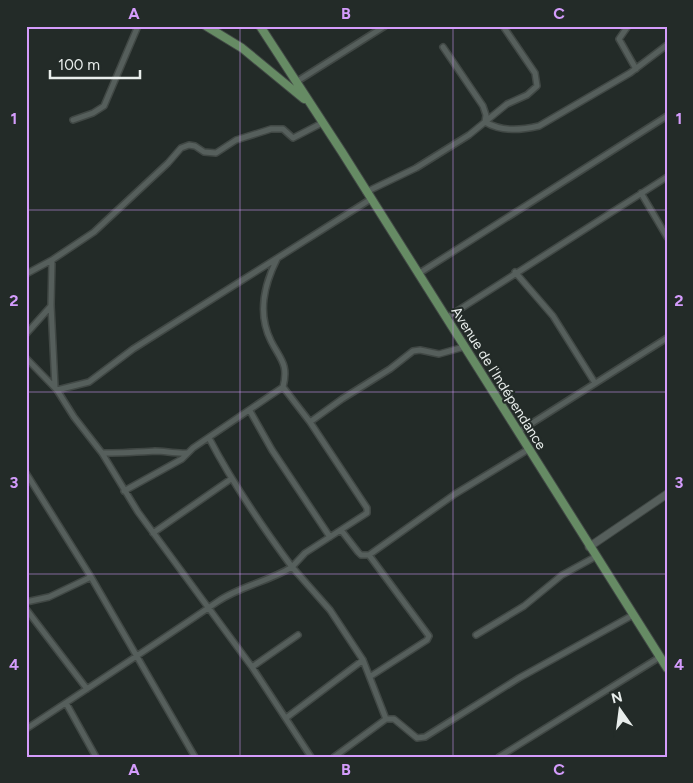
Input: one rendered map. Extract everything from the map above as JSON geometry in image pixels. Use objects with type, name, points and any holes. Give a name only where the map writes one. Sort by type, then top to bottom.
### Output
[{"type":"main road","points":[[260,26],[308,102]]},
{"type":"main road","points":[[211,27],[242,48],[308,102]]},
{"type":"main road","name":"Avenue de l'Indépendance","points":[[308,102],[529,449],[595,557],[666,666]]},
{"type":"street","points":[[73,120],[93,113],[104,106],[138,26]]},
{"type":"street","points":[[296,82],[385,26]]},
{"type":"street","points":[[56,388],[89,382],[127,354],[369,196],[469,135],[507,104],[527,95],[537,86],[535,73],[503,26]]},
{"type":"street","points":[[628,26],[619,38],[636,69]]},
{"type":"street","points":[[485,122],[505,129],[522,130],[538,126],[636,69],[667,45]]},
{"type":"street","points":[[443,47],[483,106],[486,115],[485,122]]},
{"type":"street","points":[[418,274],[667,116]]},
{"type":"street","points":[[26,274],[52,260],[94,232],[168,163],[181,148],[195,146],[204,152],[216,153],[236,140],[258,132],[279,128],[293,138],[322,123]]},
{"type":"street","points":[[446,318],[667,177]]},
{"type":"street","points":[[641,193],[667,237]]},
{"type":"street","points":[[124,491],[182,459],[187,453],[283,387],[286,371],[279,351],[269,336],[264,311],[263,292],[266,280],[278,257]]},
{"type":"street","points":[[52,260],[51,306],[56,388]]},
{"type":"street","points":[[516,272],[553,316],[595,383]]},
{"type":"street","points":[[26,334],[51,306]]},
{"type":"street","points":[[518,432],[667,338]]},
{"type":"street","points":[[310,422],[342,398],[390,369],[413,351],[420,350],[439,354],[464,347]]},
{"type":"street","points":[[26,358],[56,388],[74,417],[102,453],[124,491],[153,533],[252,667],[311,757]]},
{"type":"street","points":[[46,378],[54,371]]},
{"type":"street","points":[[26,729],[241,588],[280,574],[292,566],[305,553],[367,512],[367,508],[310,422],[283,387]]},
{"type":"street","points":[[250,411],[272,450],[330,537]]},
{"type":"street","points":[[209,438],[231,479],[258,521],[292,566],[330,610],[363,660],[371,676],[386,719]]},
{"type":"street","points":[[341,530],[358,552],[369,554],[454,494],[529,449]]},
{"type":"street","points":[[102,453],[141,454],[156,451],[173,454],[187,453]]},
{"type":"street","points":[[26,473],[91,577],[195,757]]},
{"type":"street","points":[[153,533],[231,479]]},
{"type":"street","points":[[589,547],[667,494]]},
{"type":"street","points":[[369,554],[429,636],[427,640],[371,676]]},
{"type":"street","points":[[476,634],[524,606],[562,575],[595,557]]},
{"type":"street","points":[[26,602],[49,597],[91,577]]},
{"type":"street","points":[[26,608],[87,689]]},
{"type":"street","points":[[334,757],[386,719],[394,719],[417,738],[425,737],[519,678],[633,616]]},
{"type":"street","points":[[252,667],[298,635]]},
{"type":"street","points":[[499,757],[660,657]]},
{"type":"street","points":[[286,718],[363,660]]},
{"type":"street","points":[[66,702],[96,757]]}]
